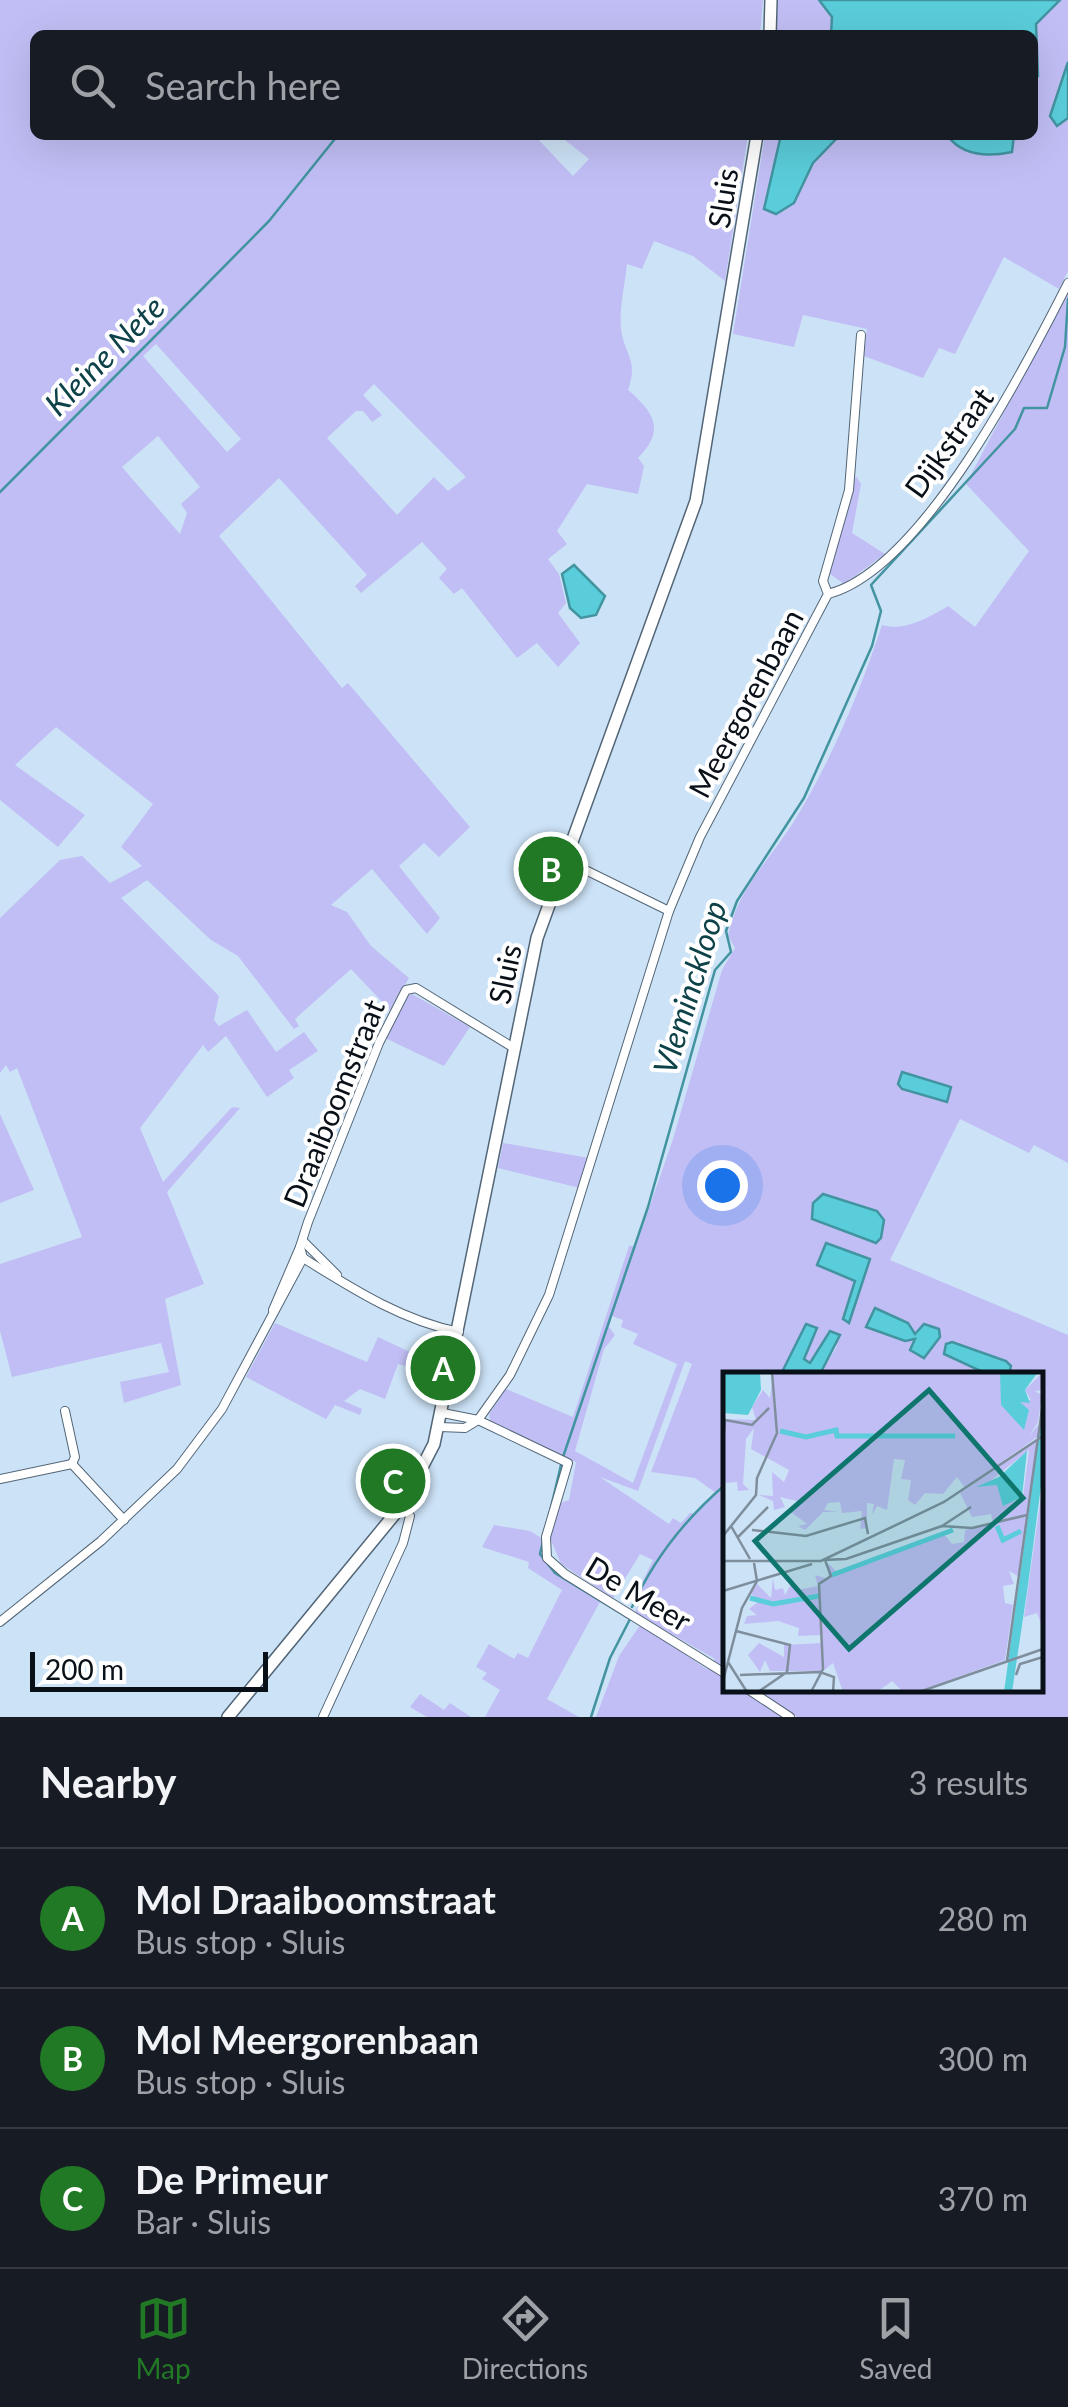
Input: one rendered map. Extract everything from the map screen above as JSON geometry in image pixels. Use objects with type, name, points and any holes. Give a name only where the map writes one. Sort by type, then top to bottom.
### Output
[{"type":"street","points":[[770,30],[771,0]]},
{"type":"street","name":"Sluis","points":[[228,1717],[403,1504],[422,1472],[440,1427],[537,938],[696,500],[756,140]]},
{"type":"street","name":"Dijkstraat","points":[[828,594],[886,562],[969,458],[1014,389],[1068,283]]},
{"type":"street","name":"Meergorenbaan","points":[[478,1420],[510,1375],[562,1264],[669,911],[700,837],[828,594],[822,581],[849,490],[861,335]]},
{"type":"street","points":[[563,859],[669,911]]},
{"type":"street","name":"Draaiboomstraat","points":[[459,1332],[427,1326],[395,1311],[303,1258],[301,1244],[379,1043],[406,990],[416,988],[514,1048]]},
{"type":"street","points":[[268,1324],[292,1256],[301,1244]]},
{"type":"street","name":"Draaiboomstraat","points":[[301,1244],[340,1278]]},
{"type":"street","points":[[0,1622],[124,1520],[194,1448],[222,1408],[303,1258]]},
{"type":"street","points":[[65,1411],[75,1456],[72,1464]]},
{"type":"street","points":[[443,1413],[478,1420]]},
{"type":"street","points":[[440,1427],[464,1428],[478,1420]]},
{"type":"street","name":"De Meer","points":[[478,1420],[568,1462],[546,1536],[548,1558],[554,1568],[723,1672]]},
{"type":"street","points":[[72,1464],[124,1520]]},
{"type":"street","points":[[0,1479],[72,1464]]},
{"type":"street","points":[[323,1717],[403,1543],[410,1516],[403,1504]]},
{"type":"street","points":[[752,1692],[790,1717]]},
{"type":"shaded area","points":[[0,0],[763,0],[760,30],[30,30],[30,140],[539,140],[573,176],[589,159],[565,140],[747,140],[725,281],[693,256],[654,241],[642,269],[627,264],[621,321],[632,371],[628,390],[650,414],[654,430],[638,458],[644,466],[638,494],[587,484],[557,531],[567,544],[548,559],[559,574],[566,603],[558,613],[580,643],[558,667],[537,643],[517,658],[462,588],[454,594],[439,578],[447,569],[422,542],[361,593],[355,586],[367,575],[279,478],[219,536],[342,688],[348,683],[470,827],[439,857],[424,843],[399,866],[440,918],[427,934],[372,869],[331,905],[347,912],[371,946],[409,978],[390,1010],[351,969],[295,1019],[299,1026],[294,1029],[238,956],[211,940],[147,880],[121,898],[219,996],[214,1020],[219,1026],[247,1010],[276,1052],[304,1032],[318,1051],[289,1070],[294,1078],[267,1097],[226,1036],[208,1052],[203,1045],[140,1128],[163,1182],[232,1107],[240,1108],[167,1192],[204,1284],[165,1299],[181,1385],[124,1403],[120,1382],[169,1372],[161,1343],[12,1377],[0,1331],[0,1264],[82,1237],[17,1068],[10,1072],[6,1065],[0,1073],[0,918],[60,860],[82,856],[110,883],[142,866],[121,847],[153,804],[56,727],[15,765],[85,815],[58,847],[0,800]],"holes":[[[156,344],[241,439],[227,452],[143,356]],[[374,384],[466,477],[448,491],[434,477],[397,515],[327,438],[356,411],[363,411],[372,422],[382,415],[363,395]],[[158,436],[200,487],[181,504],[187,513],[180,534],[122,467]]]},
{"type":"shaded area","points":[[778,0],[819,0],[832,17],[831,30],[776,30]]},
{"type":"shaded area","points":[[819,0],[1060,0],[1036,24],[1036,30],[831,30],[832,17]]},
{"type":"shaded area","points":[[1060,0],[1068,0],[1068,271],[1059,289],[1004,257],[955,354],[939,348],[923,378],[864,356],[867,329],[803,315],[794,347],[733,334],[764,140],[780,140],[764,209],[794,203],[813,163],[835,140],[1038,140],[1036,24]]},
{"type":"shaded area","points":[[1068,62],[1068,118],[1057,126],[1050,116]]},
{"type":"shaded area","points":[[780,140],[835,140],[813,163],[794,203],[776,214],[764,209]]},
{"type":"shaded area","points":[[1013,140],[1012,152],[994,154],[976,153],[953,142]]},
{"type":"shaded area","points":[[1068,291],[1068,1163],[1034,1145],[1029,1153],[960,1119],[890,1260],[1068,1335],[1068,1717],[797,1717],[761,1692],[1043,1692],[1043,1372],[821,1372],[837,1346],[827,1334],[820,1352],[810,1363],[804,1359],[817,1328],[807,1324],[782,1372],[723,1372],[723,1692],[745,1692],[783,1717],[596,1717],[619,1656],[640,1625],[707,1669],[715,1659],[635,1613],[641,1599],[636,1595],[653,1560],[640,1554],[613,1598],[561,1564],[550,1538],[560,1503],[569,1500],[576,1462],[491,1424],[489,1414],[506,1389],[573,1417],[629,1246],[636,1246],[673,1139],[722,970],[735,948],[728,936],[738,904],[793,823],[832,752],[882,625],[908,625],[948,606],[975,627],[1029,551],[966,484]],"holes":[[[612,1316],[623,1320],[621,1327],[638,1334],[633,1344],[677,1364],[633,1483],[575,1451],[604,1349],[615,1335],[609,1327]],[[685,1361],[692,1364],[651,1472],[695,1478],[716,1493],[697,1513],[690,1513],[681,1523],[673,1518],[669,1524],[600,1477],[638,1491]]]},
{"type":"shaded area","points":[[856,476],[861,484],[852,533],[885,554],[844,584],[830,574]]},
{"type":"shaded area","points":[[574,565],[605,596],[596,615],[581,618],[570,608],[562,574]]},
{"type":"shaded area","points":[[412,994],[470,1027],[444,1066],[385,1038],[404,998]]},
{"type":"shaded area","points":[[902,1072],[951,1087],[947,1102],[902,1089],[898,1084]]},
{"type":"shaded area","points":[[0,1114],[34,1190],[0,1203]]},
{"type":"shaded area","points":[[503,1143],[589,1158],[580,1188],[498,1168]]},
{"type":"shaded area","points":[[823,1194],[877,1211],[884,1220],[881,1238],[876,1243],[812,1219],[813,1203]]},
{"type":"shaded area","points":[[826,1243],[870,1259],[849,1323],[843,1319],[855,1281],[817,1265]]},
{"type":"shaded area","points":[[875,1308],[908,1323],[915,1334],[924,1324],[939,1329],[940,1337],[924,1358],[910,1350],[915,1339],[905,1341],[866,1327]]},
{"type":"shaded area","points":[[275,1323],[367,1362],[378,1337],[444,1368],[443,1376],[398,1364],[385,1399],[360,1389],[344,1401],[362,1409],[360,1415],[335,1405],[326,1419],[246,1377]]},
{"type":"shaded area","points":[[806,1324],[817,1328],[804,1359],[810,1363],[830,1331],[840,1335],[821,1372],[782,1372]]},
{"type":"shaded area","points":[[952,1342],[1006,1361],[1011,1366],[1010,1372],[983,1372],[944,1354],[946,1344]]},
{"type":"shaded area","points":[[494,1525],[530,1531],[543,1539],[546,1556],[601,1600],[547,1699],[579,1717],[485,1717],[500,1690],[482,1679],[487,1673],[476,1667],[489,1644],[514,1659],[518,1653],[528,1658],[562,1590],[528,1568],[529,1562],[482,1547]]},
{"type":"shaded area","points":[[420,1694],[444,1710],[450,1703],[471,1717],[427,1717],[410,1707]]},
{"type":"waterway","name":"Kleine Nete","points":[[199,292],[269,221],[334,140]]},
{"type":"waterway","name":"Kleine Nete","points":[[0,492],[198,293]]},
{"type":"waterway","name":"Vleminckloop","points":[[563,1457],[648,1207],[715,970],[731,952],[726,931],[737,901],[804,798],[872,646],[881,611],[871,585],[1015,429],[1024,408],[1047,408],[1065,347],[1068,299]]},
{"type":"waterway","name":"Vleminckloop","points":[[561,1465],[540,1554],[555,1573],[630,1619]]},
{"type":"waterway","points":[[632,1607],[672,1540],[723,1487]]},
{"type":"waterway","name":"Vleminckloop","points":[[591,1717],[610,1658],[630,1619]]},
{"type":"place","name":"Mol Meergorenbaan","points":[[551,869]]},
{"type":"place","name":"Mol Draaiboomstraat","points":[[443,1368]]},
{"type":"place","name":"De Primeur","points":[[393,1481]]}]
